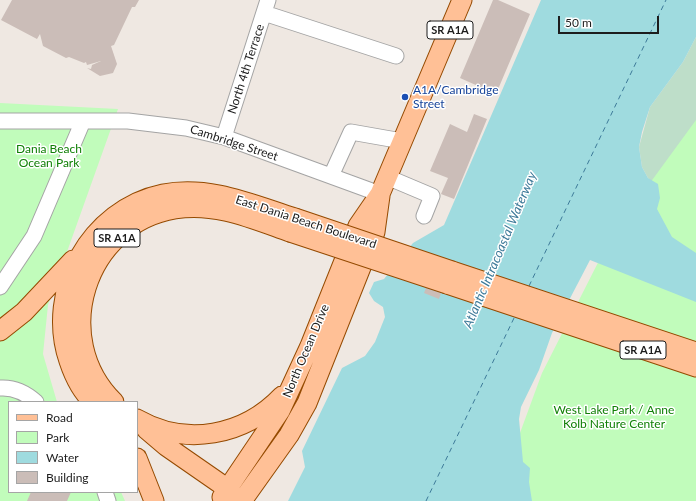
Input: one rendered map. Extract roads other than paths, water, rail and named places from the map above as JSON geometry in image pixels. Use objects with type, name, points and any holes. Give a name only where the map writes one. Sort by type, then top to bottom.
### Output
[{"type":"main road","name":"North Ocean Drive","points":[[230,498],[273,422],[310,346],[358,226],[380,194],[462,0]]},
{"type":"main road","name":"East Dania Beach Boulevard","points":[[90,400],[75,375],[67,355],[62,320],[65,296],[70,276],[86,246],[107,222],[127,207],[150,198],[173,192],[197,191],[223,195],[292,225],[592,325],[696,367]]},
{"type":"main road","name":"North Ocean Drive","points":[[230,498],[289,435],[307,403],[375,232],[380,194]]},
{"type":"main road","name":"East Dania Beach Boulevard","points":[[113,401],[102,388],[89,364],[83,342],[81,318],[84,294],[91,274],[103,254],[118,237],[138,223],[160,213],[173,209],[197,207],[223,210],[292,225]]},
{"type":"main road","points":[[0,331],[32,305],[86,246]]},
{"type":"main road","name":"East Dania Beach Boulevard","points":[[592,325],[696,352]]},
{"type":"main road","name":"SR A1A","points":[[138,420],[158,429],[176,434],[204,435],[224,432],[242,426],[259,416],[279,399],[295,378]]},
{"type":"main road","points":[[138,421],[166,446],[230,498]]},
{"type":"main road","points":[[138,438],[230,498]]},
{"type":"main road","points":[[138,461],[154,501]]},
{"type":"street","points":[[266,7],[396,56]]},
{"type":"street","name":"North 4th Terrace","points":[[224,137],[266,7]]},
{"type":"street","name":"Cambridge Street","points":[[0,121],[128,121],[171,125],[224,137],[380,194]]},
{"type":"street","points":[[0,287],[34,236],[83,121]]},
{"type":"street","points":[[331,176],[352,132],[402,141]]},
{"type":"street","points":[[387,177],[432,196],[424,216]]},
{"type":"street","points":[[0,388],[14,389],[27,395],[35,401]]},
{"type":"water","name":"Atlantic Intracoastal Waterway","points":[[541,0],[696,0],[696,37],[683,62],[650,107],[639,147],[642,167],[648,178],[658,184],[660,198],[657,209],[672,237],[696,253],[696,302],[590,260],[552,333],[539,370],[521,407],[519,419],[523,462],[530,468],[529,482],[532,501],[288,501],[305,467],[302,451],[342,368],[365,356],[375,342],[385,317],[383,307],[374,301],[369,293],[374,282],[384,279],[413,243],[444,225]]},
{"type":"place","name":"A1A/Cambridge Street","points":[[405,97]]},
{"type":"park label","name":"Dania Beach Ocean Park","points":[[49,156]]},
{"type":"park label","name":"West Lake Park / Anne Kolb Nature Center","points":[[614,417]]}]
